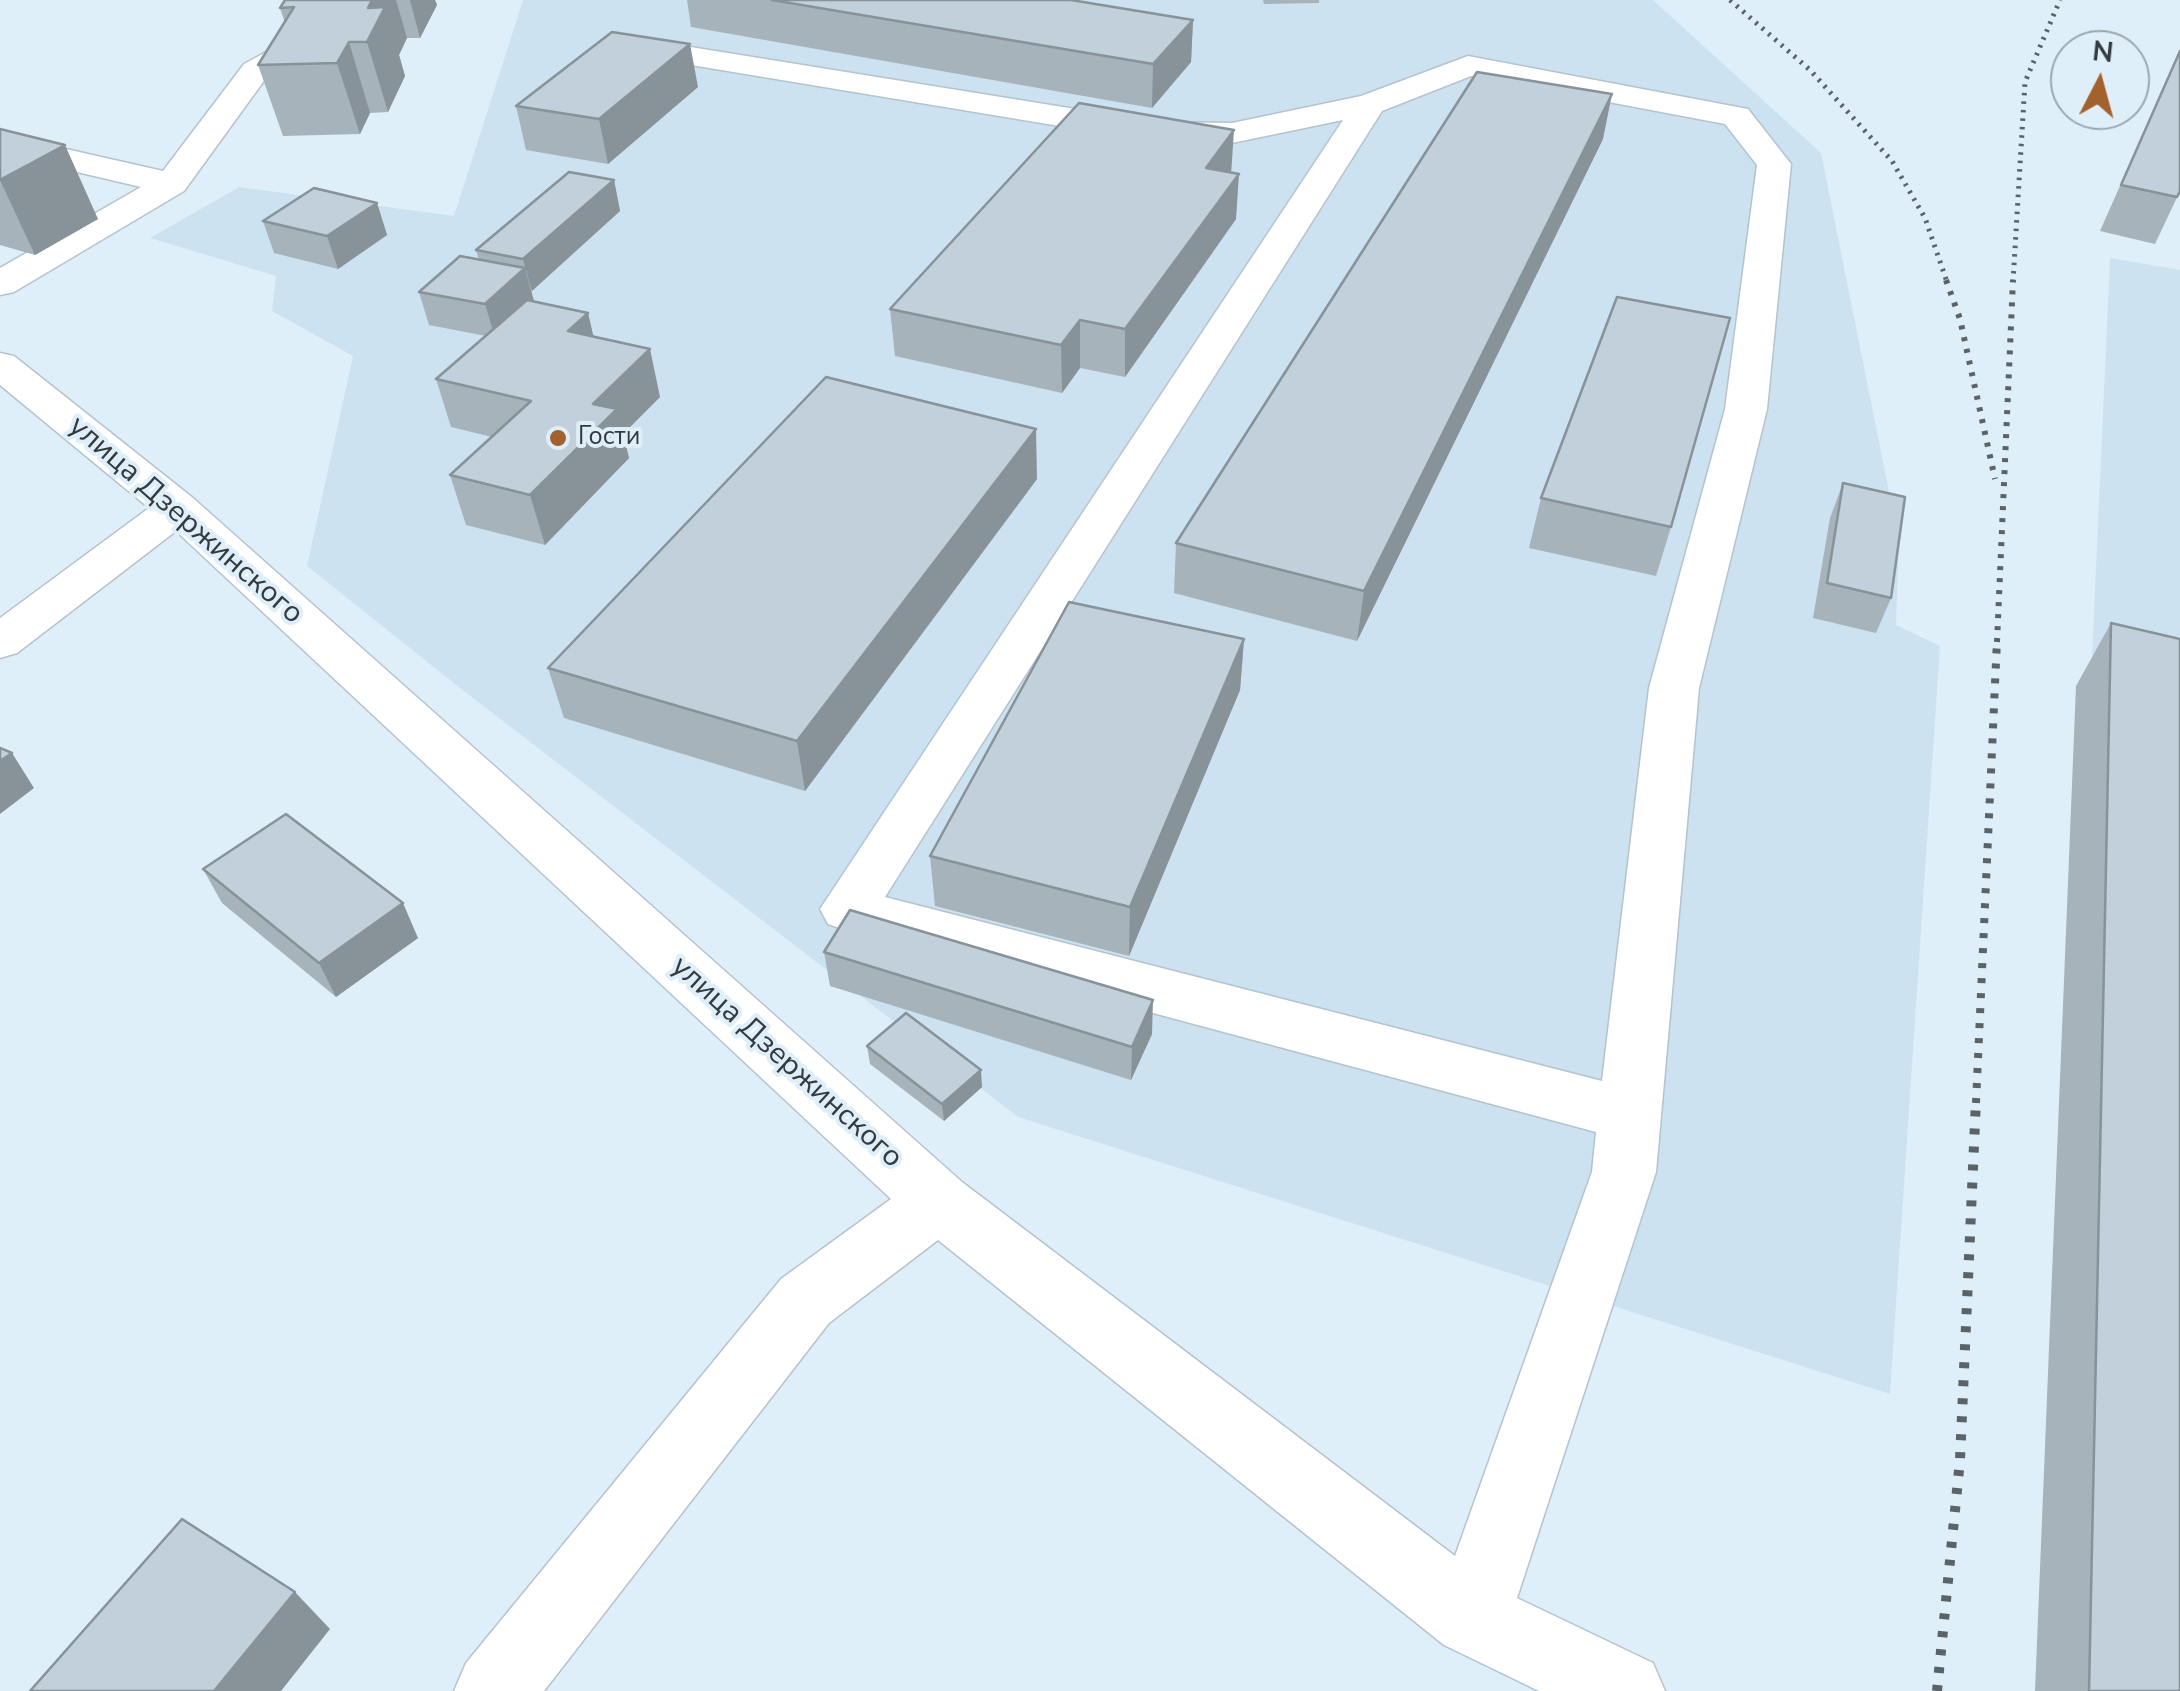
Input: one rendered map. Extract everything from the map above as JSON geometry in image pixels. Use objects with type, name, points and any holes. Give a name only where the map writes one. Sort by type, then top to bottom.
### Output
[{"type":"street","points":[[0,284],[172,184],[256,71],[304,44],[330,0]]},
{"type":"street","points":[[672,53],[1156,132],[1232,133],[1370,104],[1468,66],[1736,116],[1774,164],[1746,408],[1674,688],[1624,1172],[1472,1616]]},
{"type":"street","points":[[1370,104],[848,909],[1630,1115]]},
{"type":"street","points":[[0,144],[172,184]]},
{"type":"street","name":"улица Дзержинского","points":[[0,364],[178,508],[939,1202],[1472,1616],[1625,1691]]},
{"type":"street","points":[[0,642],[178,508]]},
{"type":"street","points":[[494,1691],[805,1301],[939,1202]]},
{"type":"shaded area","points":[[523,0],[1653,0],[1821,153],[1899,542],[1896,625],[1940,646],[1890,1394],[1018,1117],[307,566],[353,356],[272,311],[276,276],[150,238],[239,187],[454,216]]},
{"type":"shaded area","points":[[2110,258],[2180,270],[2180,723],[2092,657]]},
{"type":"building","points":[[285,0],[372,0],[368,8],[385,7],[367,42],[349,42],[337,63],[258,65],[294,7],[280,8]]},
{"type":"building","points":[[772,0],[1071,0],[1193,20],[1153,64]]},
{"type":"building","points":[[612,32],[690,44],[599,119],[516,106]]},
{"type":"building","points":[[2180,51],[2177,197],[2121,185],[2145,130],[2150,130],[2150,119]]},
{"type":"building","points":[[1477,72],[1612,94],[1364,591],[1176,543]]},
{"type":"building","points":[[1079,103],[1234,130],[1206,168],[1239,174],[1125,329],[1080,320],[1061,345],[890,309]]},
{"type":"building","points":[[0,129],[65,145],[0,180]]},
{"type":"building","points":[[569,172],[614,180],[523,259],[476,250]]},
{"type":"building","points":[[314,188],[377,203],[327,236],[263,221]]},
{"type":"building","points":[[460,256],[525,268],[485,304],[419,292]]},
{"type":"building","points":[[1617,297],[1730,318],[1671,527],[1541,498]]},
{"type":"building","points":[[527,300],[588,313],[568,331],[650,349],[593,404],[617,409],[530,495],[450,475],[531,401],[436,379]]},
{"type":"building","points":[[826,377],[1036,429],[797,741],[548,668]]},
{"type":"building","points":[[1843,483],[1905,497],[1891,598],[1827,583]]},
{"type":"building","points":[[1069,602],[1244,639],[1130,907],[930,856]]},
{"type":"building","points":[[2111,623],[2180,639],[2180,1691],[2089,1691]]},
{"type":"building","points":[[0,748],[12,753],[0,761]]},
{"type":"building","points":[[286,814],[403,903],[319,963],[203,869]]},
{"type":"building","points":[[850,910],[1153,1000],[1132,1047],[824,952]]},
{"type":"building","points":[[906,1013],[981,1070],[942,1104],[867,1046]]},
{"type":"building","points":[[182,1519],[295,1592],[214,1691],[30,1691]]},
{"type":"railway","points":[[1730,0],[1810,70],[1892,161],[1925,218],[1947,282]]},
{"type":"railway","points":[[2013,282],[2025,82],[2060,0]]},
{"type":"railway","points":[[1946,280],[1960,319],[1995,479]]},
{"type":"railway","points":[[1997,642],[2013,280]]},
{"type":"railway","points":[[1976,1103],[1997,640]]},
{"type":"railway","points":[[1937,1691],[1960,1460],[1976,1100]]},
{"type":"place","name":"Гости","points":[[558,438]]}]
